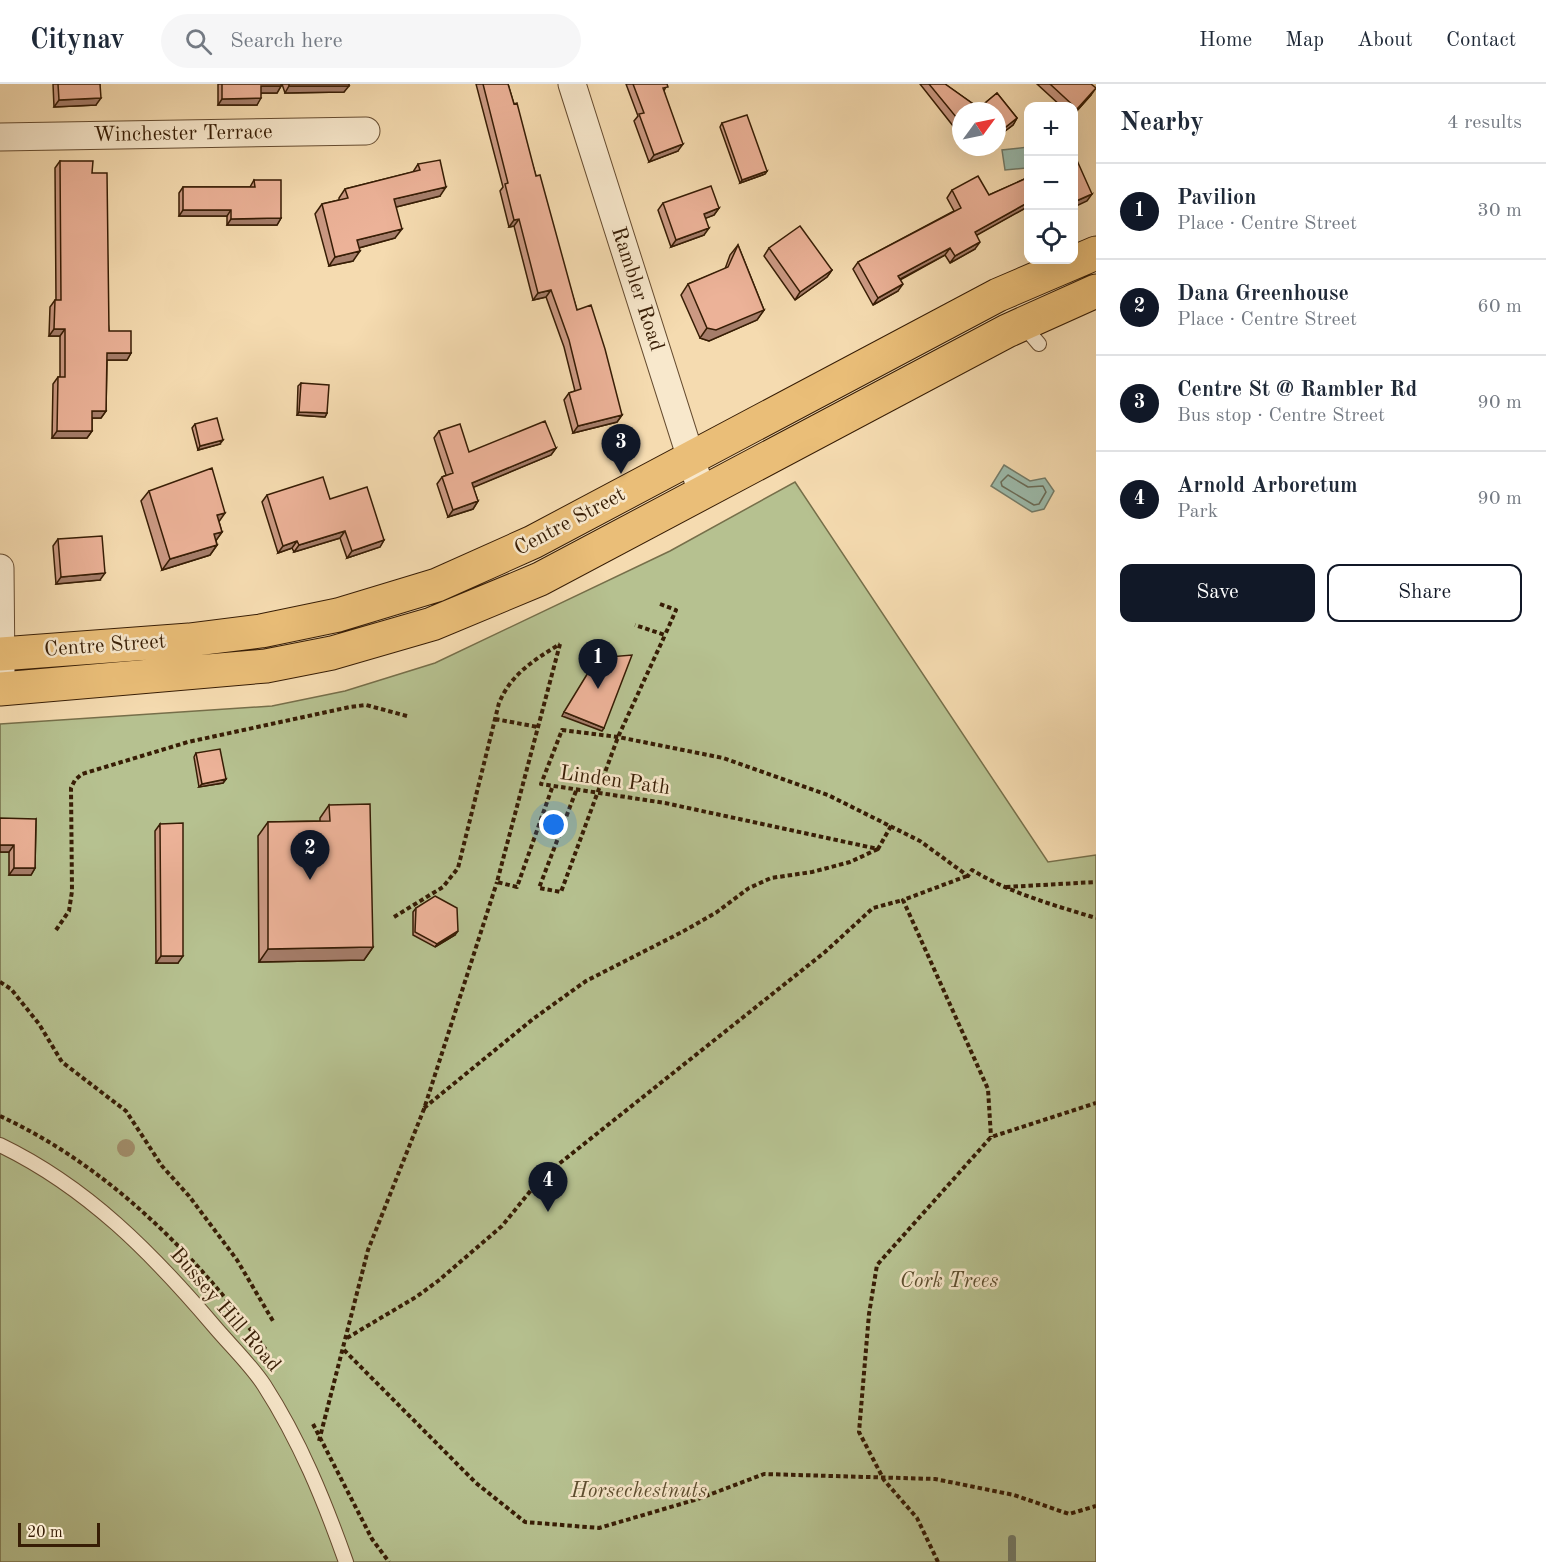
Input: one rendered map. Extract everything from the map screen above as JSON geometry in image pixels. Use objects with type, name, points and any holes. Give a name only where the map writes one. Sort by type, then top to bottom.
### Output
[{"type":"highway","name":"Centre Street","points":[[1,654],[237,635],[320,620],[381,604],[452,580],[507,555],[984,302],[1031,279],[1096,254]]},
{"type":"highway","name":"Centre Street","points":[[1,689],[245,669],[304,660],[432,624],[512,591],[702,494],[1030,333],[1096,291]]},
{"type":"street","name":"Rambler Road","points":[[572,84],[702,494]]},
{"type":"street","name":"Winchester Terrace","points":[[0,137],[366,132]]},
{"type":"street","points":[[0,568],[1,689]]},
{"type":"lane","name":"Bussey Hill Road","points":[[0,1145],[49,1172],[92,1202],[129,1233],[183,1289],[263,1383],[318,1485],[346,1562]]},
{"type":"path","points":[[576,791],[539,888],[561,892],[618,737],[676,610],[660,604]]},
{"type":"path","points":[[635,625],[665,635]]},
{"type":"path","points":[[308,1466],[321,1438],[368,1250],[424,1109],[497,882],[560,644],[518,672],[505,687],[458,868],[443,887],[394,917]]},
{"type":"path","points":[[56,930],[69,911],[72,891],[71,788],[82,774],[188,742],[350,707],[366,705],[407,716]]},
{"type":"path","points":[[495,719],[538,727]]},
{"type":"path","name":"Linden Path","points":[[878,849],[737,817],[597,793],[552,788],[541,784],[562,729],[618,737],[723,758],[828,795],[920,841],[968,876],[972,870],[1002,887],[1096,918]]},
{"type":"path","points":[[497,882],[517,887],[552,788]]},
{"type":"path","points":[[424,1109],[533,1019],[586,981],[682,932],[717,912],[749,888],[771,878],[812,872],[850,862],[878,849],[891,826]]},
{"type":"path","points":[[347,1338],[416,1297],[438,1281],[502,1226],[540,1179],[816,959],[873,908],[903,900],[968,876]]},
{"type":"path","points":[[1002,887],[1096,882]]},
{"type":"path","points":[[903,900],[988,1089],[991,1137]]},
{"type":"path","points":[[0,981],[11,989],[39,1024],[62,1062],[126,1111],[162,1166],[189,1196],[237,1260],[273,1321]]},
{"type":"path","points":[[938,1562],[917,1518],[884,1480],[859,1432],[869,1314],[877,1265],[991,1137],[1096,1103]]},
{"type":"path","points":[[344,1350],[476,1483],[525,1522],[599,1528],[698,1499],[764,1474],[884,1480],[935,1479],[1014,1495],[1069,1514],[1096,1506]]},
{"type":"green space","points":[[795,482],[1048,862],[1096,855],[1096,1562],[0,1562],[0,724],[272,706],[345,691],[435,663],[670,551]]},
{"type":"water","points":[[1024,147],[1024,168],[1005,170],[1003,156],[1006,156],[1006,150]]},
{"type":"water","points":[[1004,465],[1030,481],[1045,478],[1054,491],[1044,509],[1032,512],[991,486]]},
{"type":"building","points":[[58,84],[100,84],[101,98],[59,100]]},
{"type":"building","points":[[222,84],[281,84],[281,86],[261,86],[261,98],[222,99]]},
{"type":"building","points":[[289,84],[349,84],[349,86],[289,86]]},
{"type":"building","points":[[483,84],[508,84],[514,104],[517,103],[536,176],[540,175],[577,310],[591,305],[622,415],[578,426],[569,393],[581,389],[569,340],[551,290],[538,293],[519,219],[514,220],[505,184],[508,183]]},
{"type":"building","points":[[633,84],[667,84],[668,87],[663,88],[683,144],[654,155],[639,114],[644,113]]},
{"type":"building","points":[[929,84],[945,84],[970,102],[952,102],[952,112]]},
{"type":"building","points":[[1050,84],[1091,84],[1096,88],[1078,108],[1078,102],[1069,102]]},
{"type":"building","points":[[997,93],[1004,102],[986,102]]},
{"type":"building","points":[[1006,104],[1017,118],[1006,127]]},
{"type":"building","points":[[747,115],[767,171],[742,180],[722,123]]},
{"type":"building","points":[[440,160],[446,187],[394,199],[402,229],[357,240],[360,251],[335,257],[322,204],[348,198],[345,189],[420,170],[418,164]]},
{"type":"building","points":[[60,161],[93,161],[92,173],[107,173],[109,331],[131,331],[131,353],[107,353],[106,411],[92,411],[92,431],[57,431],[58,377],[65,377],[65,329],[54,329],[55,300],[61,300]]},
{"type":"building","points":[[1078,163],[1092,194],[1078,200]]},
{"type":"building","points":[[978,176],[989,195],[1024,179],[1024,205],[975,232],[980,242],[955,256],[950,248],[898,276],[903,284],[878,298],[858,262],[961,208],[952,190]]},
{"type":"building","points":[[254,180],[281,180],[281,218],[231,219],[231,210],[183,210],[183,187],[255,187]]},
{"type":"building","points":[[711,186],[719,208],[704,214],[709,228],[676,240],[663,203]]},
{"type":"building","points":[[800,226],[832,270],[800,292],[769,248]]},
{"type":"building","points":[[738,245],[764,310],[716,330],[707,328],[688,284],[728,267]]},
{"type":"building","points":[[301,383],[329,385],[327,413],[299,412]]},
{"type":"building","points":[[217,418],[223,440],[200,446],[195,424]]},
{"type":"building","points":[[545,421],[556,448],[472,483],[478,501],[453,510],[442,477],[453,473],[439,431],[460,424],[469,452]]},
{"type":"building","points":[[212,468],[225,513],[217,515],[222,532],[214,534],[217,545],[170,559],[149,491]]},
{"type":"building","points":[[323,477],[330,499],[367,487],[384,540],[352,551],[345,531],[299,545],[297,541],[283,546],[267,495]]},
{"type":"building","points":[[102,536],[105,573],[61,577],[58,539]]},
{"type":"building","points":[[632,655],[604,728],[564,712],[597,658]]},
{"type":"building","points":[[220,749],[226,779],[202,784],[196,753]]},
{"type":"building","points":[[370,804],[373,947],[268,949],[268,822],[330,821],[329,805]]},
{"type":"building","points":[[0,818],[36,819],[35,868],[14,868],[14,845],[0,845]]},
{"type":"building","points":[[183,823],[183,956],[161,956],[160,824]]},
{"type":"building","points":[[435,896],[457,908],[458,931],[437,944],[415,932],[416,908]]},
{"type":"waterway","points":[[1012,1539],[1012,1562]]},
{"type":"place","name":"Centre St @ Rambler Rd","points":[[621,474]]},
{"type":"place","name":"Pavilion","points":[[598,689]]},
{"type":"place","name":"Dana Greenhouse","points":[[310,880]]},
{"type":"place","name":"Arnold Arboretum","points":[[548,1212]]},
{"type":"park label","name":"Cork Trees","points":[[949,1281]]},
{"type":"park label","name":"Horsechestnuts","points":[[639,1491]]}]
